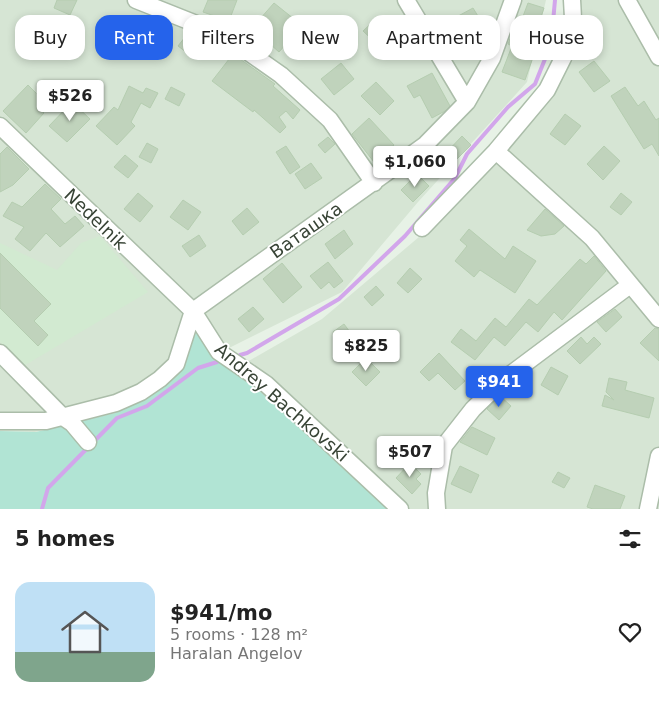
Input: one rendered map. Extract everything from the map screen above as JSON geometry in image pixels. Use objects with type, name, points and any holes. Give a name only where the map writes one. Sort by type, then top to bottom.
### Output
[{"type":"street","points":[[136,0],[224,35],[281,75],[330,120],[374,183]]},
{"type":"street","points":[[406,0],[466,102]]},
{"type":"street","name":"Ваташка","points":[[193,311],[263,259],[425,146],[466,102],[492,58],[514,0]]},
{"type":"street","points":[[422,228],[496,151],[547,90],[574,36],[572,0]]},
{"type":"street","points":[[627,0],[659,57]]},
{"type":"street","name":"Nedelnik","points":[[0,126],[193,311]]},
{"type":"street","points":[[496,151],[592,238],[659,319]]},
{"type":"street","points":[[437,509],[436,493],[444,446],[473,409],[503,380],[630,285]]},
{"type":"street","points":[[0,421],[46,422],[116,403],[141,392],[160,379],[176,364],[193,311]]},
{"type":"street","name":"Andrey Bachkovski","points":[[193,311],[219,352],[266,384],[400,509]]},
{"type":"street","points":[[0,353],[63,417],[72,423],[88,442]]},
{"type":"street","points":[[648,509],[659,456]]},
{"type":"shaded area","points":[[0,0],[546,0],[543,15],[510,15],[510,60],[532,60],[527,82],[418,202],[342,292],[231,347],[216,351],[196,334],[176,376],[115,413],[35,432],[0,431]]},
{"type":"shaded area","points":[[580,0],[659,0],[659,509],[400,509],[240,366],[322,319],[458,204],[573,60],[603,60],[603,15],[582,15]]},
{"type":"shaded area","points":[[100,236],[148,292],[22,367],[0,342],[0,243],[57,270],[81,243]]},
{"type":"shaded area","points":[[196,333],[389,509],[0,509],[0,431],[36,432],[115,413],[176,376]]},
{"type":"building","points":[[57,0],[77,0],[70,15],[54,8]]},
{"type":"building","points":[[208,0],[237,0],[231,15],[212,15],[203,12]]},
{"type":"building","points":[[274,3],[289,15],[283,15],[283,48],[279,52],[273,47],[273,15],[263,15]]},
{"type":"building","points":[[528,3],[544,8],[542,15],[524,15]]},
{"type":"building","points":[[473,8],[477,15],[460,15]]},
{"type":"building","points":[[368,26],[368,36],[363,31]]},
{"type":"building","points":[[183,40],[183,50],[178,46]]},
{"type":"building","points":[[510,51],[510,60],[532,60],[525,80],[502,72]]},
{"type":"building","points":[[228,60],[241,60],[275,84],[273,86],[300,110],[293,119],[286,111],[279,117],[286,127],[280,133],[254,110],[253,112],[212,81]]},
{"type":"building","points":[[594,61],[610,81],[594,92],[579,72]]},
{"type":"building","points":[[341,63],[354,79],[334,95],[321,79]]},
{"type":"building","points":[[432,73],[450,106],[432,118],[420,95],[414,98],[407,86]]},
{"type":"building","points":[[376,82],[394,101],[380,115],[361,96]]},
{"type":"building","points":[[28,85],[45,102],[39,108],[44,113],[26,133],[3,111]]},
{"type":"building","points":[[129,86],[143,93],[146,88],[158,93],[150,108],[141,103],[131,122],[135,126],[117,145],[96,126],[114,107],[118,110]]},
{"type":"building","points":[[171,87],[185,94],[179,106],[165,99]]},
{"type":"building","points":[[625,87],[638,106],[644,101],[656,120],[659,118],[659,156],[652,144],[644,149],[611,96]]},
{"type":"building","points":[[72,102],[90,119],[67,142],[49,126]]},
{"type":"building","points":[[565,114],[581,126],[565,145],[550,134]]},
{"type":"building","points":[[369,118],[394,145],[374,162],[352,134]]},
{"type":"building","points":[[462,136],[471,145],[455,161],[446,153]]},
{"type":"building","points":[[328,137],[335,144],[325,153],[318,145]]},
{"type":"building","points":[[147,143],[158,149],[151,163],[139,157]]},
{"type":"building","points":[[286,146],[300,167],[290,174],[276,152]]},
{"type":"building","points":[[604,146],[620,161],[603,180],[587,164]]},
{"type":"building","points":[[7,147],[29,169],[13,185],[0,192],[0,154]]},
{"type":"building","points":[[125,155],[138,166],[128,178],[114,167]]},
{"type":"building","points":[[311,163],[322,178],[305,189],[295,174]]},
{"type":"building","points":[[417,174],[429,186],[413,202],[401,190]]},
{"type":"building","points":[[45,184],[61,199],[51,209],[65,224],[75,216],[84,226],[60,247],[46,233],[30,251],[15,239],[24,227],[3,216],[12,202],[22,207]]},
{"type":"building","points":[[138,193],[153,206],[140,222],[124,209]]},
{"type":"building","points":[[621,193],[632,202],[621,215],[610,207]]},
{"type":"building","points":[[183,200],[201,212],[188,230],[170,217]]},
{"type":"building","points":[[247,208],[259,222],[243,235],[232,221]]},
{"type":"building","points":[[545,209],[564,226],[555,234],[541,236],[527,230]]},
{"type":"building","points":[[469,229],[505,259],[513,246],[536,261],[515,293],[480,270],[474,277],[455,261],[467,246],[460,240]]},
{"type":"building","points":[[344,230],[353,244],[335,259],[325,244]]},
{"type":"building","points":[[199,235],[206,246],[190,257],[182,246]]},
{"type":"building","points":[[0,253],[51,304],[34,321],[48,335],[38,346],[0,308]]},
{"type":"building","points":[[594,256],[606,271],[562,320],[554,312],[538,332],[526,322],[505,346],[494,337],[475,360],[451,342],[461,329],[476,341],[495,318],[506,327],[529,299],[537,305],[580,259],[586,264]]},
{"type":"building","points":[[328,262],[343,281],[334,288],[329,282],[321,289],[310,276]]},
{"type":"building","points":[[282,263],[302,287],[283,303],[263,279]]},
{"type":"building","points":[[410,268],[422,279],[408,293],[397,283]]},
{"type":"building","points":[[376,286],[384,295],[372,306],[364,297]]},
{"type":"building","points":[[253,307],[264,319],[249,332],[238,319]]},
{"type":"building","points":[[615,309],[622,317],[606,332],[597,322]]},
{"type":"building","points":[[344,324],[358,343],[347,351],[333,332]]},
{"type":"building","points":[[655,328],[659,329],[659,361],[640,343]]},
{"type":"building","points":[[581,337],[587,344],[594,337],[601,344],[580,364],[567,351]]},
{"type":"building","points":[[439,353],[465,381],[455,390],[438,373],[429,381],[420,372]]},
{"type":"building","points":[[366,358],[380,372],[366,386],[352,372]]},
{"type":"building","points":[[551,367],[568,376],[558,395],[541,385]]},
{"type":"building","points":[[609,378],[627,382],[625,390],[654,398],[649,418],[602,406],[605,395],[614,400],[606,392]]},
{"type":"building","points":[[500,396],[511,406],[499,420],[487,409]]},
{"type":"building","points":[[472,427],[495,438],[487,455],[460,442]]},
{"type":"building","points":[[410,463],[421,474],[416,479],[421,484],[412,494],[396,478]]},
{"type":"building","points":[[460,466],[479,475],[471,493],[451,484]]},
{"type":"building","points":[[558,472],[570,478],[564,488],[552,482]]},
{"type":"building","points":[[595,485],[625,496],[620,509],[593,509],[587,507]]},
{"type":"waterway","points":[[240,355],[247,353],[339,299],[405,236],[455,178],[467,154],[508,107],[535,84],[551,44],[555,0]]},
{"type":"waterway","points":[[42,509],[48,488],[117,418],[147,406],[198,368],[217,362]]}]
